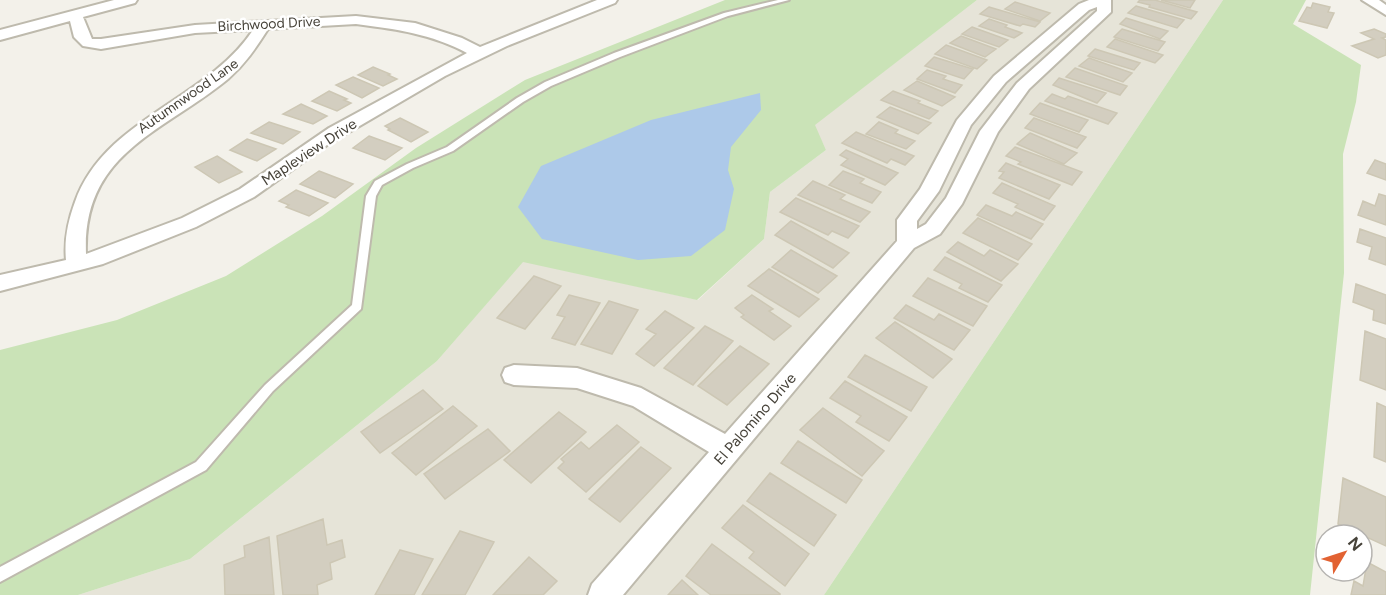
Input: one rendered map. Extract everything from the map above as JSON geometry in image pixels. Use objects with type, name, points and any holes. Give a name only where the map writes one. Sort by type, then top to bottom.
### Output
[{"type":"street","points":[[0,35],[130,0]]},
{"type":"street","name":"Mapleview Drive","points":[[0,283],[77,264],[148,238],[247,193],[320,141],[478,52],[610,0]]},
{"type":"street","name":"El Palomino Drive","points":[[603,595],[907,243],[933,229],[955,200],[989,131],[1023,86],[1104,12],[1102,0],[1084,7],[1000,79],[963,124],[929,191],[906,220],[907,243]]},
{"type":"street","points":[[1369,0],[1386,11]]},
{"type":"street","name":"Birchwood Drive","points":[[75,14],[82,37],[88,43],[100,44],[169,32],[264,24],[356,20],[391,23],[435,32],[478,52]]},
{"type":"street","name":"Autumnwood Lane","points":[[77,264],[74,250],[82,206],[90,186],[108,162],[145,126],[232,68],[250,49],[264,24]]},
{"type":"street","points":[[514,375],[577,378],[641,398],[729,450]]},
{"type":"lane","points":[[0,575],[201,466],[269,388],[357,306],[370,196],[378,183],[450,148],[520,100],[548,84],[726,14],[786,0]]},
{"type":"shaded area","points":[[977,0],[1223,0],[824,595],[78,595],[190,559],[437,361],[523,261],[698,300],[764,239],[770,192],[826,150],[814,125]]},
{"type":"green space","points":[[725,0],[977,0],[815,125],[826,150],[770,192],[764,239],[697,300],[523,262],[437,361],[190,559],[78,595],[0,595],[0,350],[117,320],[226,276],[322,216],[416,148],[525,80]]},
{"type":"green space","points":[[1223,0],[1306,0],[1293,24],[1361,65],[1356,102],[1343,154],[1344,273],[1318,523],[1314,523],[1314,557],[1310,595],[824,595]]},
{"type":"water","points":[[760,93],[761,110],[731,147],[728,170],[734,189],[725,230],[691,256],[638,260],[542,239],[518,207],[541,166],[651,120]]},
{"type":"building","points":[[1155,0],[1197,12],[1191,19],[1149,7],[1150,5],[1138,2]]},
{"type":"building","points":[[1161,0],[1195,0],[1190,8]]},
{"type":"building","points":[[1015,2],[1050,13],[1040,21],[1005,9]]},
{"type":"building","points":[[1313,3],[1330,7],[1328,12],[1334,13],[1327,28],[1299,21],[1307,7],[1311,8]]},
{"type":"building","points":[[1136,6],[1184,20],[1177,28],[1128,13]]},
{"type":"building","points":[[989,7],[1040,22],[1035,27],[1023,24],[1020,26],[980,14]]},
{"type":"building","points":[[1126,18],[1168,31],[1160,39],[1120,24]]},
{"type":"building","points":[[989,19],[1022,33],[1014,38],[979,26]]},
{"type":"building","points":[[972,27],[1008,40],[999,47],[962,34]]},
{"type":"building","points":[[1122,29],[1165,42],[1158,51],[1114,37]]},
{"type":"building","points":[[1374,29],[1386,34],[1386,37],[1382,38],[1386,40],[1386,55],[1378,58],[1352,46],[1374,39],[1361,33]]},
{"type":"building","points":[[961,36],[996,49],[985,57],[950,43]]},
{"type":"building","points":[[1115,39],[1163,55],[1155,63],[1107,47]]},
{"type":"building","points":[[946,45],[987,60],[977,69],[935,54]]},
{"type":"building","points":[[1095,49],[1140,63],[1134,70],[1088,56]]},
{"type":"building","points":[[934,57],[973,69],[964,79],[925,66]]},
{"type":"building","points":[[1089,58],[1132,73],[1123,82],[1079,66]]},
{"type":"building","points":[[373,67],[397,79],[383,86],[358,75]]},
{"type":"building","points":[[1075,68],[1127,86],[1120,95],[1066,77]]},
{"type":"building","points":[[927,70],[946,76],[943,79],[962,85],[955,93],[917,79]]},
{"type":"building","points":[[353,77],[379,88],[362,98],[336,85]]},
{"type":"building","points":[[1059,78],[1106,93],[1097,103],[1053,85]]},
{"type":"building","points":[[917,81],[955,97],[942,106],[904,90]]},
{"type":"building","points":[[329,91],[351,103],[337,111],[312,101]]},
{"type":"building","points":[[893,91],[920,101],[918,103],[938,111],[929,119],[881,100]]},
{"type":"building","points":[[1052,94],[1065,99],[1068,96],[1117,113],[1108,124],[1045,101]]},
{"type":"building","points":[[1040,103],[1088,120],[1079,132],[1030,114]]},
{"type":"building","points":[[301,104],[327,116],[313,124],[283,114]]},
{"type":"building","points":[[890,107],[931,123],[918,134],[877,117]]},
{"type":"building","points":[[400,118],[428,132],[411,142],[388,130],[390,129],[385,126]]},
{"type":"building","points":[[1034,118],[1086,137],[1077,148],[1025,128]]},
{"type":"building","points":[[269,122],[300,132],[283,144],[251,133]]},
{"type":"building","points":[[879,122],[898,130],[895,133],[915,141],[906,149],[866,134]]},
{"type":"building","points":[[856,132],[914,156],[905,165],[891,159],[887,163],[842,143]]},
{"type":"building","points":[[1030,133],[1077,153],[1064,164],[1017,144]]},
{"type":"building","points":[[369,136],[402,148],[385,160],[353,148]]},
{"type":"building","points":[[247,139],[276,149],[257,161],[230,150]]},
{"type":"building","points":[[1015,147],[1082,172],[1072,185],[1018,164],[1021,162],[1006,156]]},
{"type":"building","points":[[846,150],[898,173],[885,185],[841,165],[848,159],[840,155]]},
{"type":"building","points":[[217,156],[242,172],[219,183],[195,167]]},
{"type":"building","points":[[1375,160],[1386,164],[1386,180],[1367,173]]},
{"type":"building","points":[[1006,163],[1060,185],[1049,199],[999,178],[1004,172],[999,171]]},
{"type":"building","points":[[319,171],[353,184],[335,198],[300,184]]},
{"type":"building","points":[[843,171],[864,179],[860,183],[881,192],[872,203],[829,185]]},
{"type":"building","points":[[813,181],[845,195],[840,199],[870,212],[860,222],[798,195]]},
{"type":"building","points":[[1002,183],[1055,206],[1044,220],[1015,207],[1018,204],[993,193]]},
{"type":"building","points":[[296,190],[328,203],[309,216],[286,207],[289,205],[279,201]]},
{"type":"building","points":[[1379,194],[1386,196],[1386,225],[1358,215],[1363,201],[1375,206]]},
{"type":"building","points":[[796,198],[859,226],[848,238],[832,231],[828,235],[780,212]]},
{"type":"building","points":[[986,205],[1012,216],[1016,212],[1043,224],[1031,239],[977,215]]},
{"type":"building","points":[[978,218],[1032,244],[1018,260],[963,233]]},
{"type":"building","points":[[791,221],[849,253],[833,268],[775,235]]},
{"type":"building","points":[[1360,229],[1386,238],[1386,265],[1369,259],[1372,247],[1357,242]]},
{"type":"building","points":[[958,242],[984,256],[990,250],[1018,264],[1001,281],[947,252]]},
{"type":"building","points":[[791,250],[837,276],[818,293],[772,267]]},
{"type":"building","points":[[945,257],[1002,285],[988,302],[959,288],[962,284],[934,270]]},
{"type":"building","points":[[769,269],[819,299],[799,317],[748,286]]},
{"type":"building","points":[[534,276],[561,286],[525,329],[497,318]]},
{"type":"building","points":[[928,278],[987,306],[973,326],[913,296]]},
{"type":"building","points":[[1356,284],[1386,295],[1386,324],[1373,320],[1374,310],[1353,302]]},
{"type":"building","points":[[569,295],[600,303],[575,345],[552,338],[565,317],[557,315]]},
{"type":"building","points":[[752,295],[773,309],[769,311],[791,326],[774,340],[741,317],[744,315],[735,308]]},
{"type":"building","points":[[609,301],[638,310],[612,354],[581,344]]},
{"type":"building","points":[[906,305],[934,320],[939,314],[970,330],[954,350],[894,318]]},
{"type":"building","points":[[665,311],[694,328],[654,366],[636,354],[656,334],[646,329]]},
{"type":"building","points":[[895,322],[952,359],[933,378],[876,338]]},
{"type":"building","points":[[705,326],[733,341],[693,385],[664,368]]},
{"type":"building","points":[[1365,331],[1386,339],[1386,390],[1360,380]]},
{"type":"building","points":[[740,346],[769,364],[727,405],[698,386]]},
{"type":"building","points":[[865,355],[927,387],[911,411],[848,377]]},
{"type":"building","points":[[845,381],[907,417],[889,441],[856,422],[861,416],[830,398]]},
{"type":"building","points":[[423,390],[443,409],[380,453],[361,432]]},
{"type":"building","points":[[1377,403],[1386,407],[1386,462],[1374,457]]},
{"type":"building","points":[[453,406],[477,426],[416,475],[392,453]]},
{"type":"building","points":[[823,408],[884,451],[862,476],[800,430]]},
{"type":"building","points":[[559,412],[586,432],[531,483],[504,460]]},
{"type":"building","points":[[617,425],[639,442],[586,492],[558,468],[564,462],[561,459],[581,442],[589,449]]},
{"type":"building","points":[[488,429],[510,451],[445,499],[424,474]]},
{"type":"building","points":[[798,441],[862,480],[846,503],[781,463]]},
{"type":"building","points":[[641,447],[671,468],[620,522],[589,499]]},
{"type":"building","points":[[770,473],[836,515],[814,546],[747,501]]},
{"type":"building","points":[[1343,478],[1386,497],[1386,546],[1374,540],[1374,523],[1338,523]]},
{"type":"building","points":[[743,505],[809,554],[785,586],[749,558],[754,552],[722,528]]},
{"type":"building","points":[[323,519],[327,545],[342,540],[345,557],[330,563],[332,579],[317,585],[318,595],[283,595],[277,536]]},
{"type":"building","points":[[460,531],[494,542],[465,595],[422,595]]},
{"type":"building","points":[[269,537],[274,595],[225,595],[224,565],[245,557],[244,546]]},
{"type":"building","points":[[712,544],[780,595],[711,595],[686,576]]},
{"type":"building","points":[[400,550],[433,559],[414,595],[375,595]]},
{"type":"building","points":[[529,557],[557,581],[543,595],[493,595]]},
{"type":"building","points":[[1374,566],[1386,572],[1386,595],[1351,595],[1354,583],[1363,586],[1364,583],[1374,583]]},
{"type":"building","points":[[682,580],[698,595],[668,595]]}]
